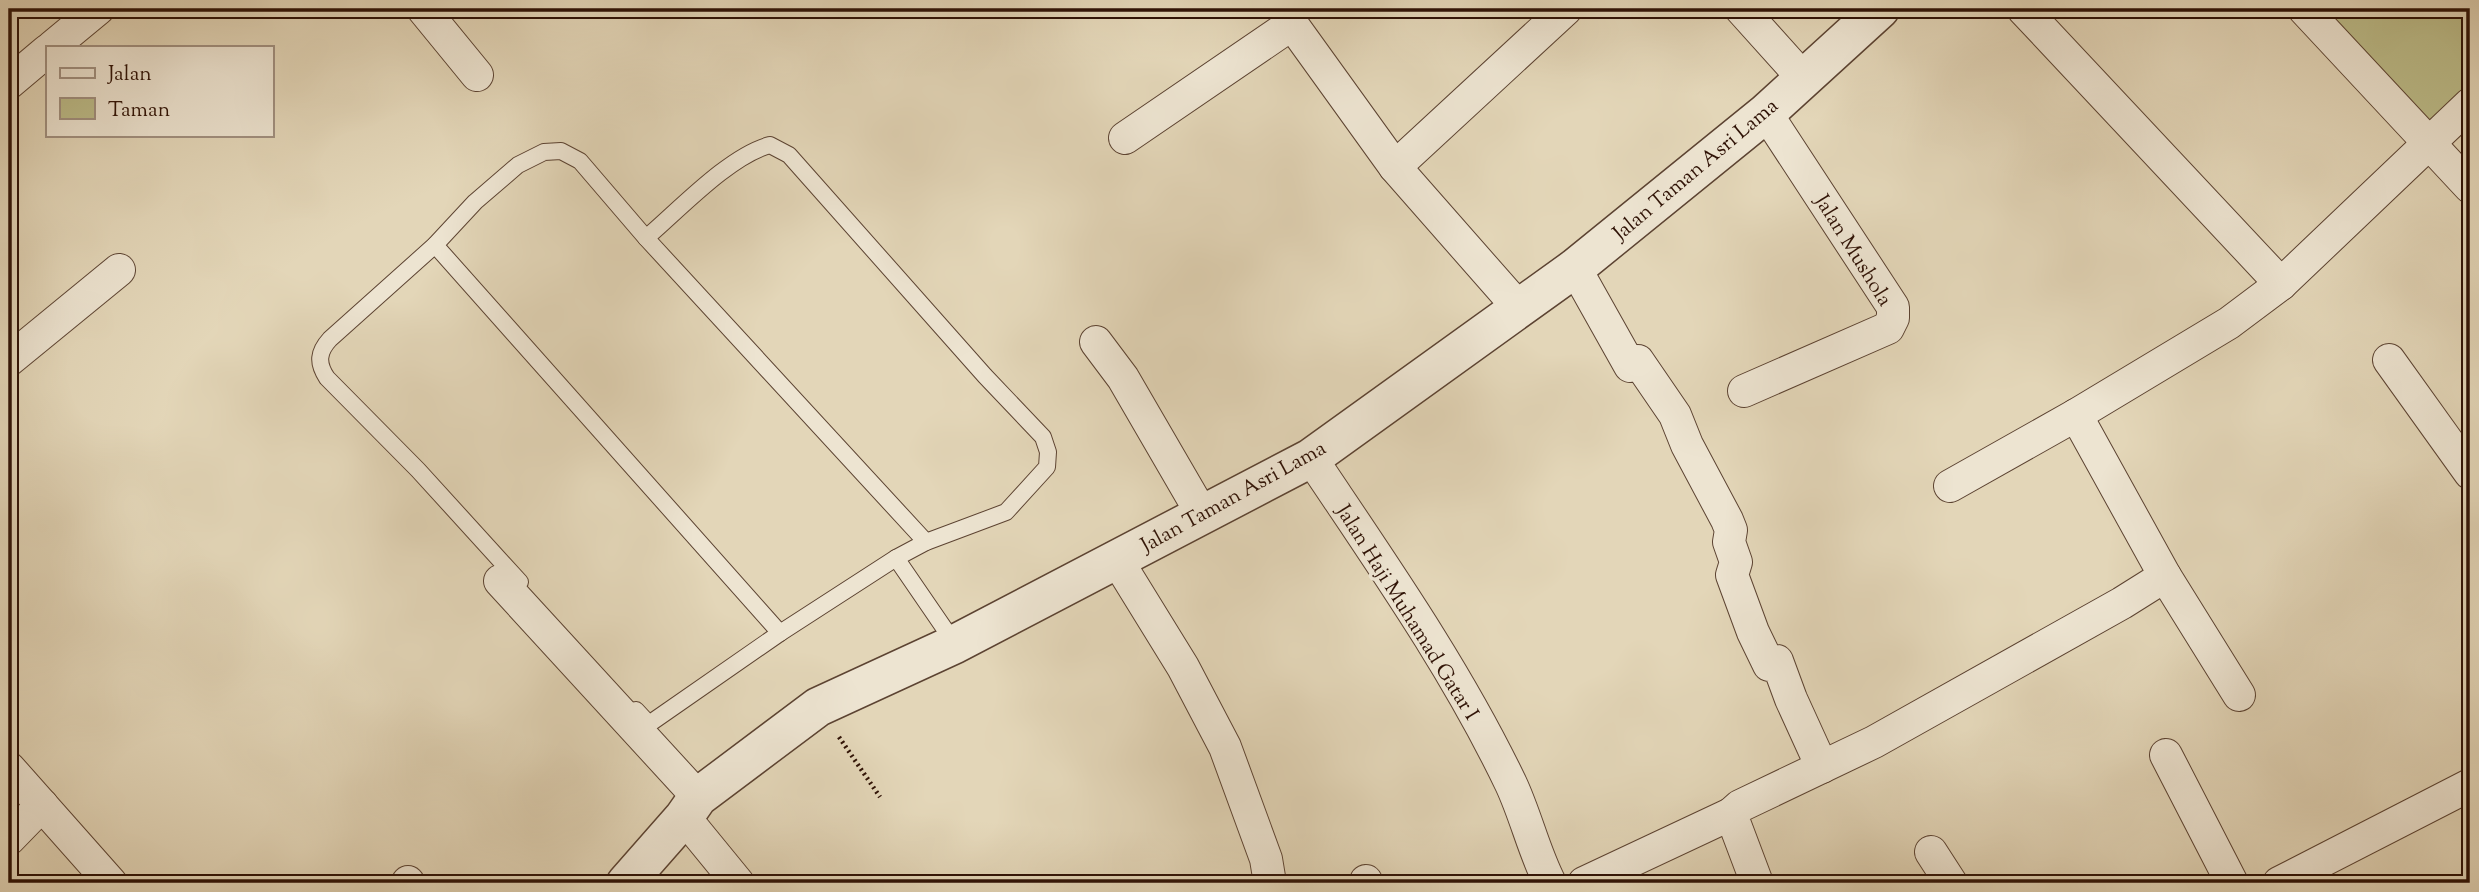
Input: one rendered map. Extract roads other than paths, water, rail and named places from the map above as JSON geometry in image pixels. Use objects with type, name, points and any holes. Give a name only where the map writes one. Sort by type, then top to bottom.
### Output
[{"type":"street","points":[[52,46],[98,9]]},
{"type":"street","points":[[424,9],[477,75]]},
{"type":"street","points":[[1395,167],[1566,9]]},
{"type":"street","points":[[1741,9],[1804,78]]},
{"type":"street","name":"Jalan Taman Asri Lama","points":[[626,883],[691,807],[818,707],[955,644],[1311,458],[1575,268],[1766,113],[1880,9]]},
{"type":"street","points":[[2023,9],[2281,284]]},
{"type":"street","points":[[2304,9],[2470,187]]},
{"type":"street","points":[[1125,138],[1292,16],[1395,167],[1518,307]]},
{"type":"street","points":[[9,83],[46,52]]},
{"type":"street","points":[[1950,486],[2076,415],[2229,323],[2281,284],[2470,104]]},
{"type":"street","name":"Jalan Mushola","points":[[1744,391],[1888,328],[1893,318],[1893,307],[1766,113]]},
{"type":"street","points":[[1575,268],[1630,366],[1639,361],[1675,415],[1687,445],[1727,520],[1731,530],[1729,542],[1736,562],[1732,575],[1753,632],[1769,666],[1777,661],[1822,767]]},
{"type":"street","points":[[11,353],[118,270]]},
{"type":"street","points":[[1096,342],[1124,378],[1202,514]]},
{"type":"street","points":[[2389,360],[2470,473]]},
{"type":"street","points":[[2076,415],[2165,576],[2239,695]]},
{"type":"street","name":"Jalan Haji Muhamad Gatar I","points":[[1311,458],[1453,676],[1511,785],[1550,883]]},
{"type":"street","points":[[1117,560],[1183,667],[1225,747],[1266,859],[1270,883]]},
{"type":"street","points":[[1584,883],[1731,814],[1740,807],[1874,742],[2122,603],[2165,576]]},
{"type":"street","points":[[500,581],[691,807],[738,883]]},
{"type":"street","points":[[2166,755],[2232,883]]},
{"type":"street","points":[[9,768],[111,883]]},
{"type":"street","points":[[2279,883],[2470,785]]},
{"type":"street","points":[[9,839],[42,805]]},
{"type":"street","points":[[1731,814],[1757,883]]},
{"type":"street","points":[[1931,852],[1951,883]]},
{"type":"lane","points":[[646,238],[733,163],[754,149],[770,145],[789,155],[985,376],[1043,436],[1048,452],[1047,467],[1006,512],[926,542],[896,558],[780,633],[649,724],[418,470],[327,378],[320,366],[321,349],[435,245],[475,202],[518,165],[544,152],[561,151],[580,161],[646,238],[926,542]]},
{"type":"lane","points":[[435,245],[780,633]]},
{"type":"lane","points":[[896,558],[955,644]]}]
